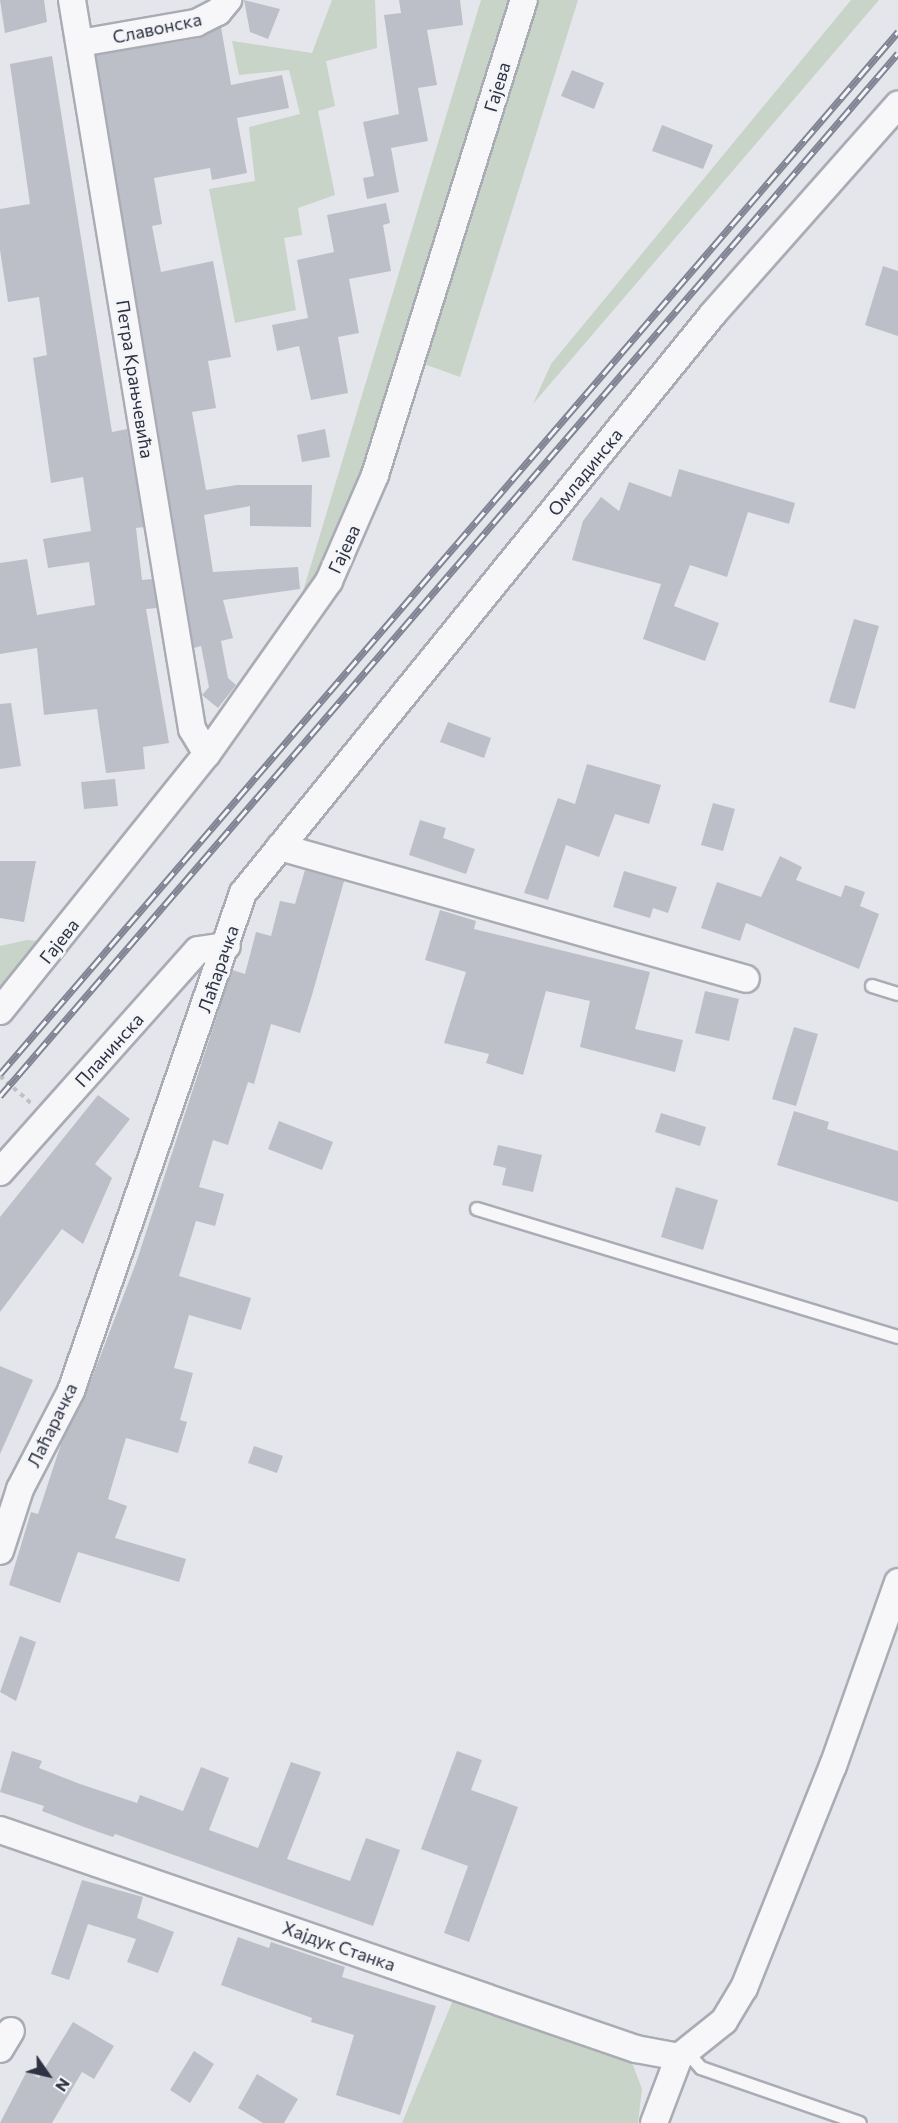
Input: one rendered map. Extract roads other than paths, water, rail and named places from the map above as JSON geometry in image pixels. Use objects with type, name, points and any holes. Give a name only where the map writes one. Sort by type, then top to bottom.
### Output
[{"type":"street","name":"Петра Крањчевића","points":[[72,0],[192,729],[207,754]]},
{"type":"street","name":"Славонска","points":[[80,42],[196,23],[218,12],[228,0]]},
{"type":"street","name":"Гајева","points":[[0,1011],[207,754],[301,627],[353,530],[375,475],[524,0]]},
{"type":"street","name":"Омладинска","points":[[280,847],[712,315],[898,105]]},
{"type":"street","name":"Лаћарачка","points":[[0,1551],[20,1488],[71,1391],[227,946],[243,893],[280,847]]},
{"type":"street","points":[[280,847],[746,979]]},
{"type":"street","name":"Планинска","points":[[0,1172],[198,951],[214,944],[227,946]]},
{"type":"street","points":[[654,2123],[683,2055],[724,2021],[744,1988],[833,1766],[898,1582]]},
{"type":"street","name":"Хајдук Станка","points":[[0,1830],[636,2049],[683,2055]]},
{"type":"lane","points":[[872,986],[898,994]]},
{"type":"lane","points":[[477,1209],[898,1337]]},
{"type":"lane","points":[[683,2055],[701,2068],[860,2123]]},
{"type":"railway","points":[[0,1074],[898,32]]},
{"type":"railway","points":[[0,1096],[898,53]]}]
